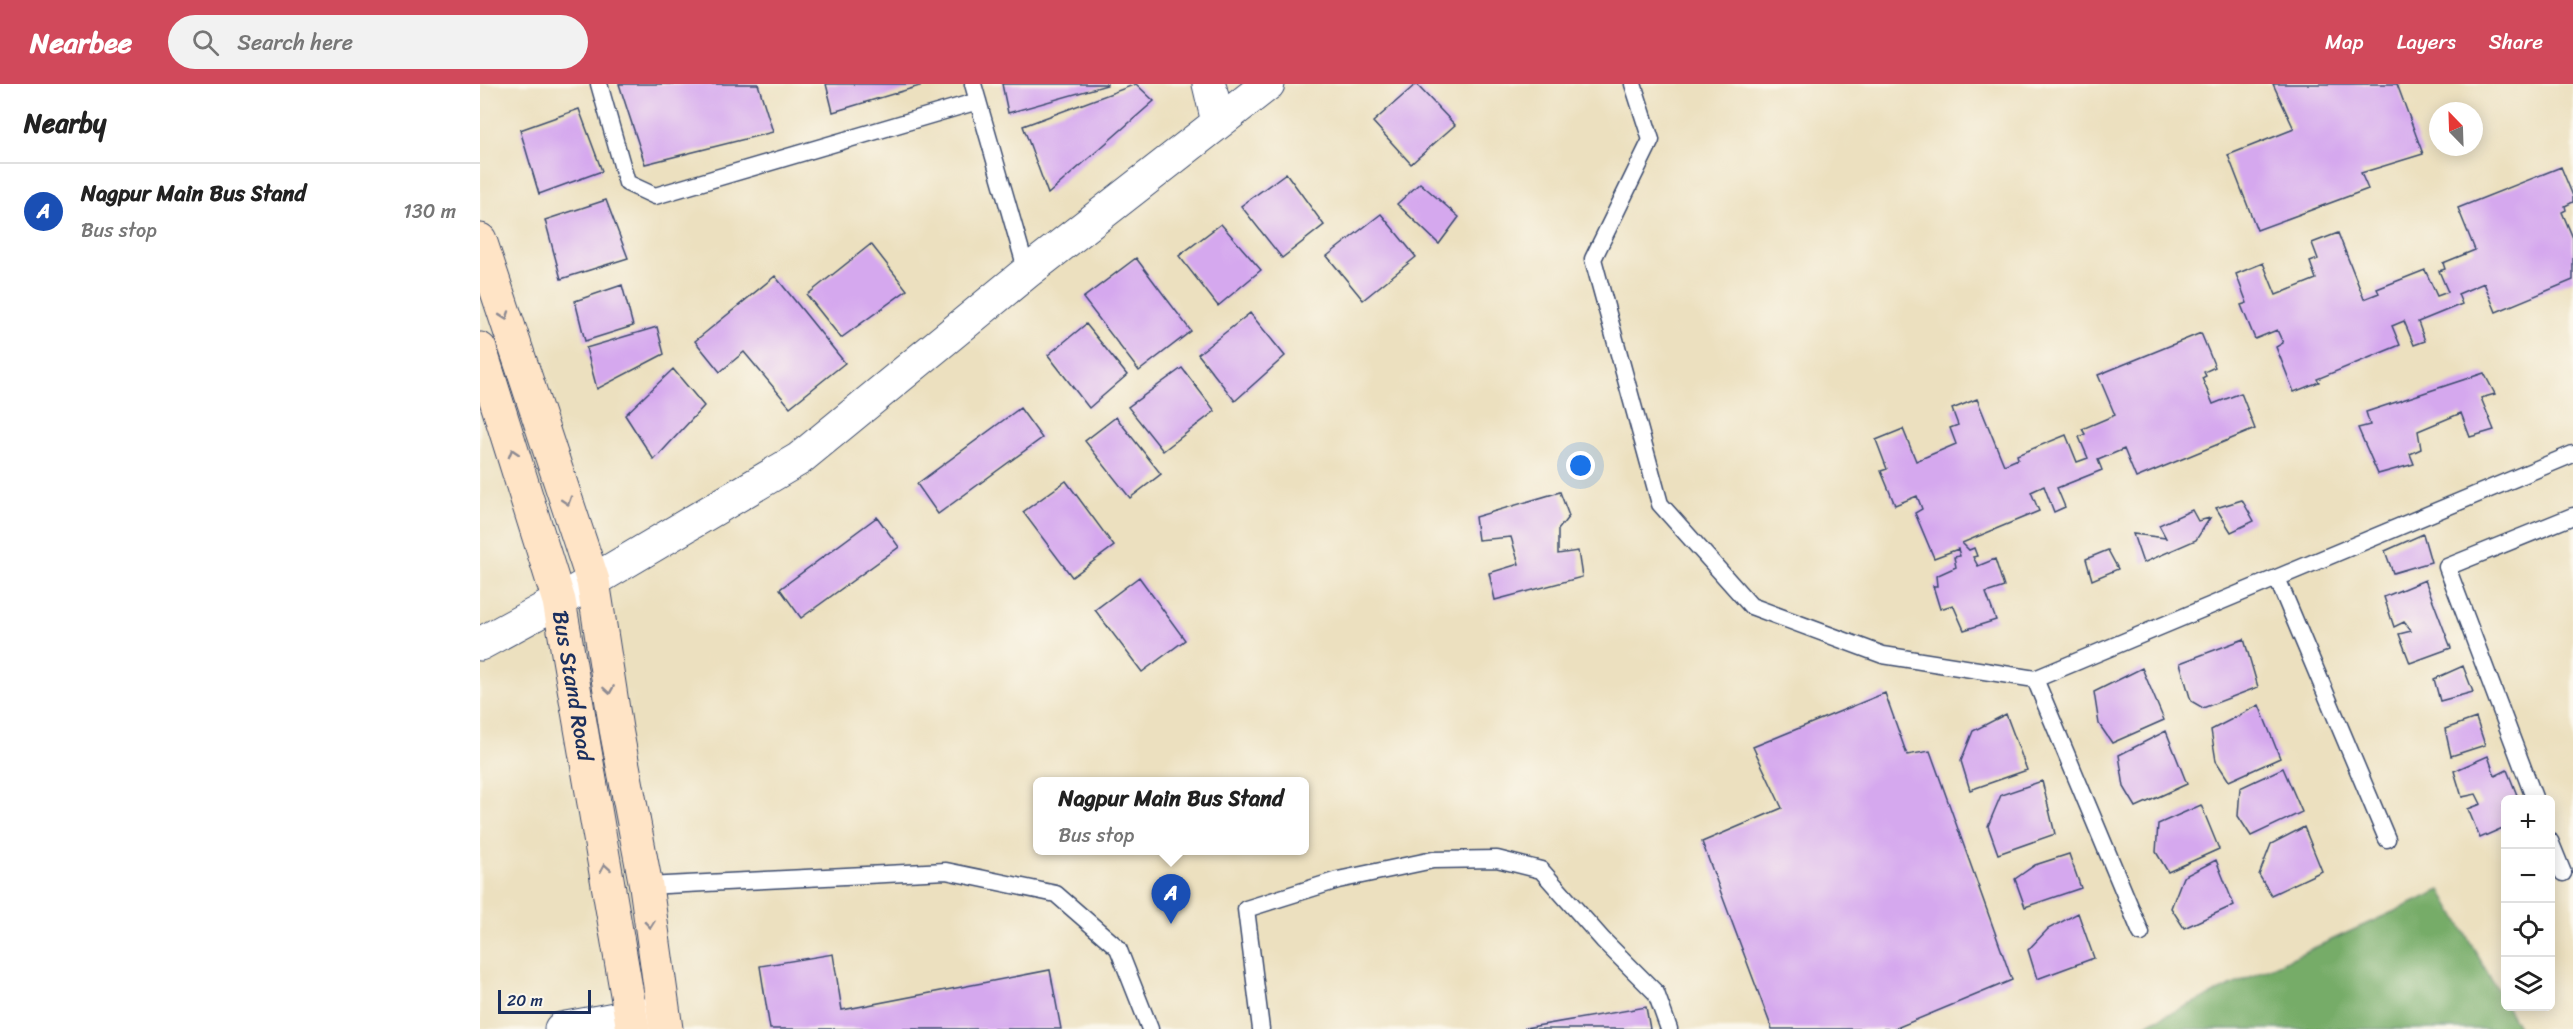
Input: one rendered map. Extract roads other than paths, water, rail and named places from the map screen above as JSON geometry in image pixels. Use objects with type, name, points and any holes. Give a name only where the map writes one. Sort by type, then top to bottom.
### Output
[{"type":"main road","points":[[480,240],[593,581],[616,729],[646,886],[665,1021]]},
{"type":"main road","name":"Bus Stand Road","points":[[480,349],[559,601],[632,1023]]},
{"type":"street","points":[[1209,84],[1218,122]]},
{"type":"street","points":[[480,644],[559,601],[799,459],[1027,272],[1268,84]]},
{"type":"street","points":[[561,1029],[665,1021]]},
{"type":"lane","points":[[599,84],[627,183],[655,196],[978,101]]},
{"type":"lane","points":[[973,84],[1027,272]]},
{"type":"lane","points":[[1633,84],[1651,140],[1593,259],[1660,504],[1750,606],[1883,655],[2035,679],[2573,454]]},
{"type":"lane","points":[[2533,795],[2447,567],[2573,516]]},
{"type":"lane","points":[[2277,578],[2387,839]]},
{"type":"lane","points":[[2035,679],[2141,933]]},
{"type":"lane","points":[[2553,849],[2563,873]]},
{"type":"lane","points":[[1262,1029],[1246,909],[1338,880],[1433,860],[1497,859],[1541,870],[1603,940],[1656,993],[1669,1029]]},
{"type":"lane","points":[[646,886],[946,871],[1056,894],[1118,948],[1150,1029]]},
{"type":"place","name":"Nagpur Main Bus Stand","points":[[1171,924]]}]
